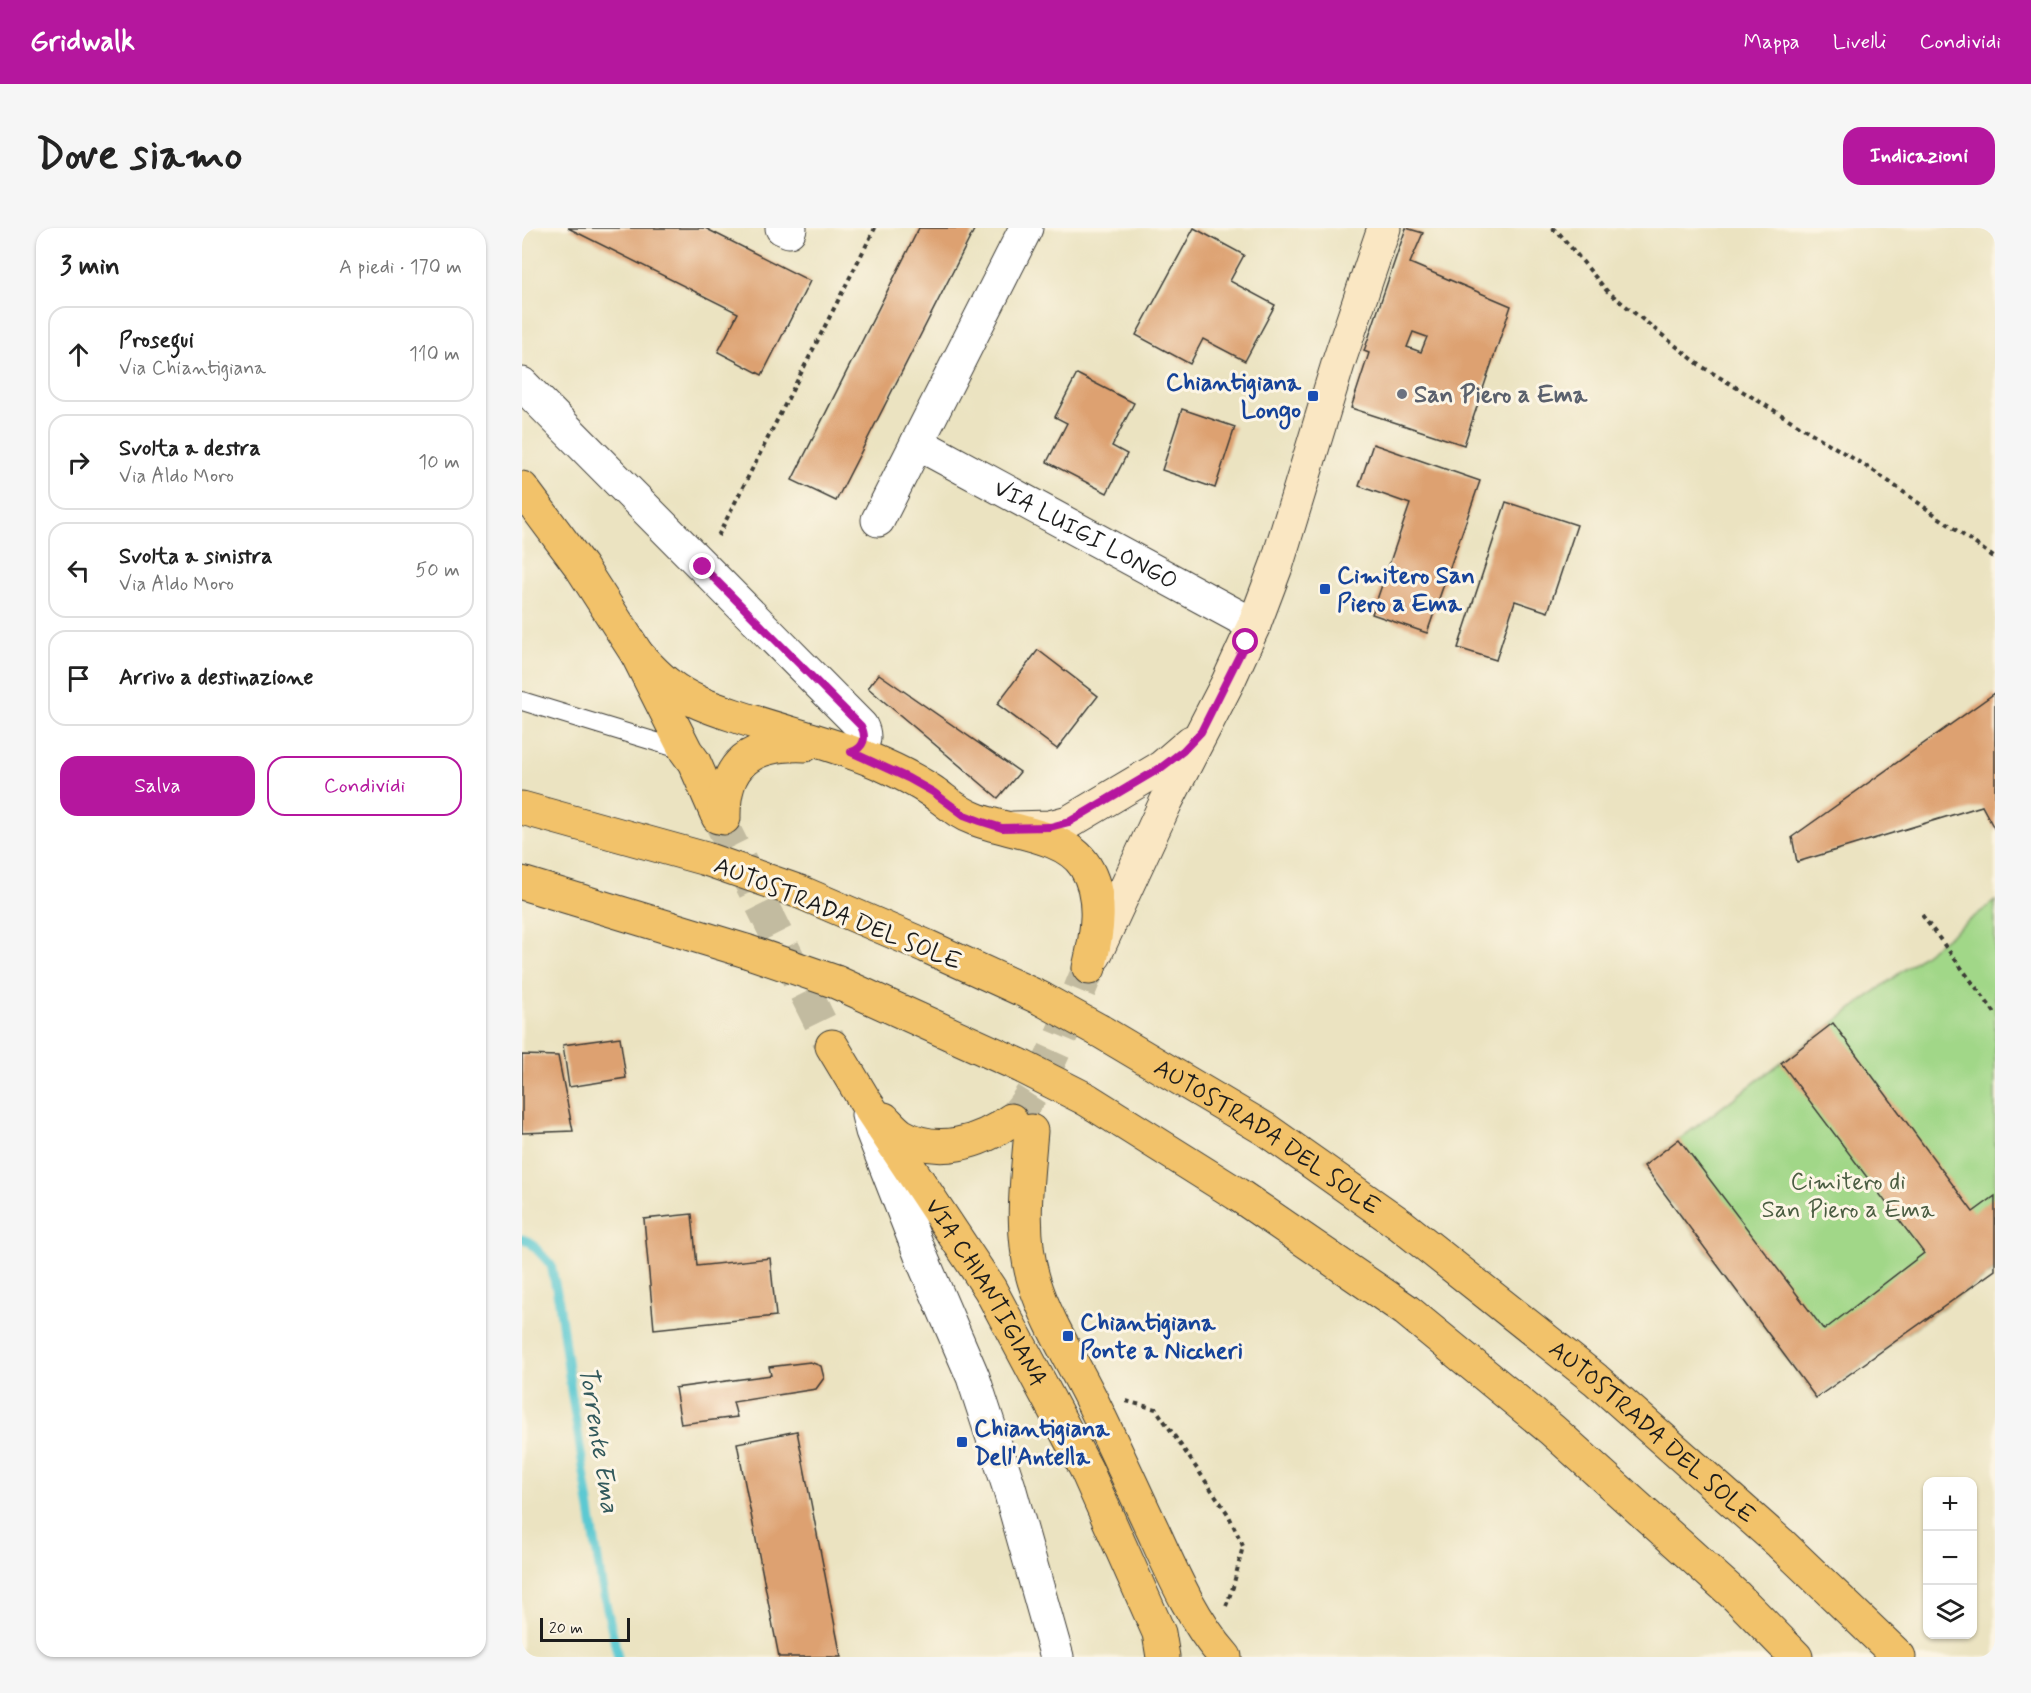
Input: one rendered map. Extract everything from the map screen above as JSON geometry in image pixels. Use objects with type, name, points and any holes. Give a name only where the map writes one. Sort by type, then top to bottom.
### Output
[{"type":"main road","points":[[522,488],[581,567],[637,654],[721,817],[732,775],[744,759],[758,750],[775,745],[843,749]]},
{"type":"main road","points":[[637,654],[670,686],[690,699],[843,749],[908,778],[933,792],[964,815],[1060,845],[1073,853],[1084,865],[1093,881],[1097,912],[1094,949],[1089,968]]},
{"type":"main road","name":"AUTOSTRADA DEL SOLE","points":[[522,808],[706,859],[800,892],[926,946],[1040,998],[1266,1129],[1401,1225],[1594,1379],[1780,1543],[1899,1657]]},
{"type":"main road","points":[[522,883],[746,951],[836,982],[1019,1065],[1086,1099],[1237,1194],[1406,1310],[1552,1430],[1736,1596],[1796,1657]]},
{"type":"main road","name":"VIA CHIANTIGIANA","points":[[832,1046],[865,1101],[990,1289],[1059,1416],[1141,1588],[1159,1633],[1163,1657]]},
{"type":"main road","name":"VIA CHIANTIGIANA","points":[[865,1101],[901,1135],[919,1142],[937,1145],[958,1145],[997,1130],[1021,1126],[1028,1247],[1034,1280],[1055,1332],[1091,1399],[1168,1564],[1194,1614],[1225,1657]]},
{"type":"street","points":[[782,228],[789,231],[790,228]]},
{"type":"street","points":[[878,520],[1026,228]]},
{"type":"street","points":[[1089,968],[1132,871],[1228,682],[1254,625],[1277,564],[1338,364],[1384,228]]},
{"type":"street","points":[[522,384],[861,726],[864,734],[861,748],[843,749]]},
{"type":"street","name":"VIA LUIGI LONGO","points":[[917,444],[1254,625]]},
{"type":"street","points":[[1002,828],[1050,827],[1069,822],[1162,767],[1183,751],[1201,732]]},
{"type":"street","points":[[865,1101],[872,1131],[973,1377],[1009,1486],[1057,1657]]},
{"type":"lane","points":[[522,701],[686,751]]},
{"type":"path","points":[[703,567],[875,228]]},
{"type":"path","points":[[1552,228],[1560,233],[1607,291],[1701,366],[1877,473],[1995,558]]},
{"type":"path","points":[[1922,915],[1995,1013]]},
{"type":"path","points":[[1124,1400],[1156,1409],[1228,1514],[1243,1546],[1233,1587],[1222,1615]]},
{"type":"green space","name":"Cimitero di San Piero a Ema","points":[[1995,901],[1995,1270],[1816,1398],[1644,1166]]},
{"type":"building","points":[[568,228],[705,228],[810,281],[762,375],[718,352],[738,313]]},
{"type":"building","points":[[919,228],[975,228],[836,501],[792,480]]},
{"type":"building","points":[[1194,228],[1244,255],[1230,281],[1275,305],[1245,361],[1203,339],[1190,364],[1136,335]]},
{"type":"building","points":[[1406,228],[1423,233],[1410,263],[1511,306],[1464,445],[1351,408],[1369,353],[1364,351]],"holes":[[[1413,332],[1427,337],[1421,352],[1407,347]]]},
{"type":"building","points":[[1077,374],[1134,403],[1112,446],[1127,454],[1107,493],[1047,462],[1067,423],[1055,417]]},
{"type":"building","points":[[1182,409],[1235,427],[1215,488],[1162,470]]},
{"type":"building","points":[[1373,444],[1480,481],[1427,633],[1372,614],[1410,504],[1359,486]]},
{"type":"building","points":[[1506,502],[1577,525],[1548,612],[1515,601],[1496,660],[1458,648]]},
{"type":"building","points":[[1038,650],[1098,696],[1057,749],[997,704]]},
{"type":"building","points":[[879,674],[1020,772],[998,798],[868,688]]},
{"type":"building","points":[[1995,693],[1995,830],[1982,806],[1797,862],[1792,837]]},
{"type":"building","points":[[1833,1023],[1973,1212],[1995,1196],[1995,1270],[1816,1398],[1644,1166],[1679,1139],[1824,1330],[1924,1253],[1781,1063]]},
{"type":"building","points":[[620,1037],[626,1078],[569,1087],[563,1045]]},
{"type":"building","points":[[522,1055],[558,1056],[573,1131],[522,1133]]},
{"type":"building","points":[[692,1214],[697,1266],[770,1258],[776,1316],[654,1329],[644,1219]]},
{"type":"building","points":[[810,1362],[821,1366],[824,1378],[816,1389],[733,1402],[737,1417],[681,1424],[675,1388],[771,1375],[769,1367]]},
{"type":"building","points":[[797,1431],[841,1657],[779,1657],[737,1443]]},
{"type":"waterway","name":"Torrente Ema","points":[[522,1239],[530,1242],[551,1265],[559,1302],[602,1586],[618,1657]]},
{"type":"tunnel","points":[[718,817],[832,1046]]},
{"type":"tunnel","points":[[1011,1120],[1024,1106],[1046,1069],[1089,968]]},
{"type":"place","name":"San Piero a Ema","points":[[1402,394]]},
{"type":"place","name":"Chiantigiana Longo","points":[[1313,396]]},
{"type":"place","name":"Cimitero San Piero a Ema","points":[[1325,589]]},
{"type":"place","name":"Chiantigiana Ponte a Niccheri","points":[[1068,1336]]},
{"type":"place","name":"Chiantigiana Dell'Antella","points":[[962,1442]]},
{"type":"route","points":[[703,567],[861,726],[864,734],[863,744],[861,748],[851,752],[908,778],[933,792],[964,815],[1002,828],[1050,827],[1069,822],[1162,767],[1183,751],[1201,732],[1246,642]]}]
